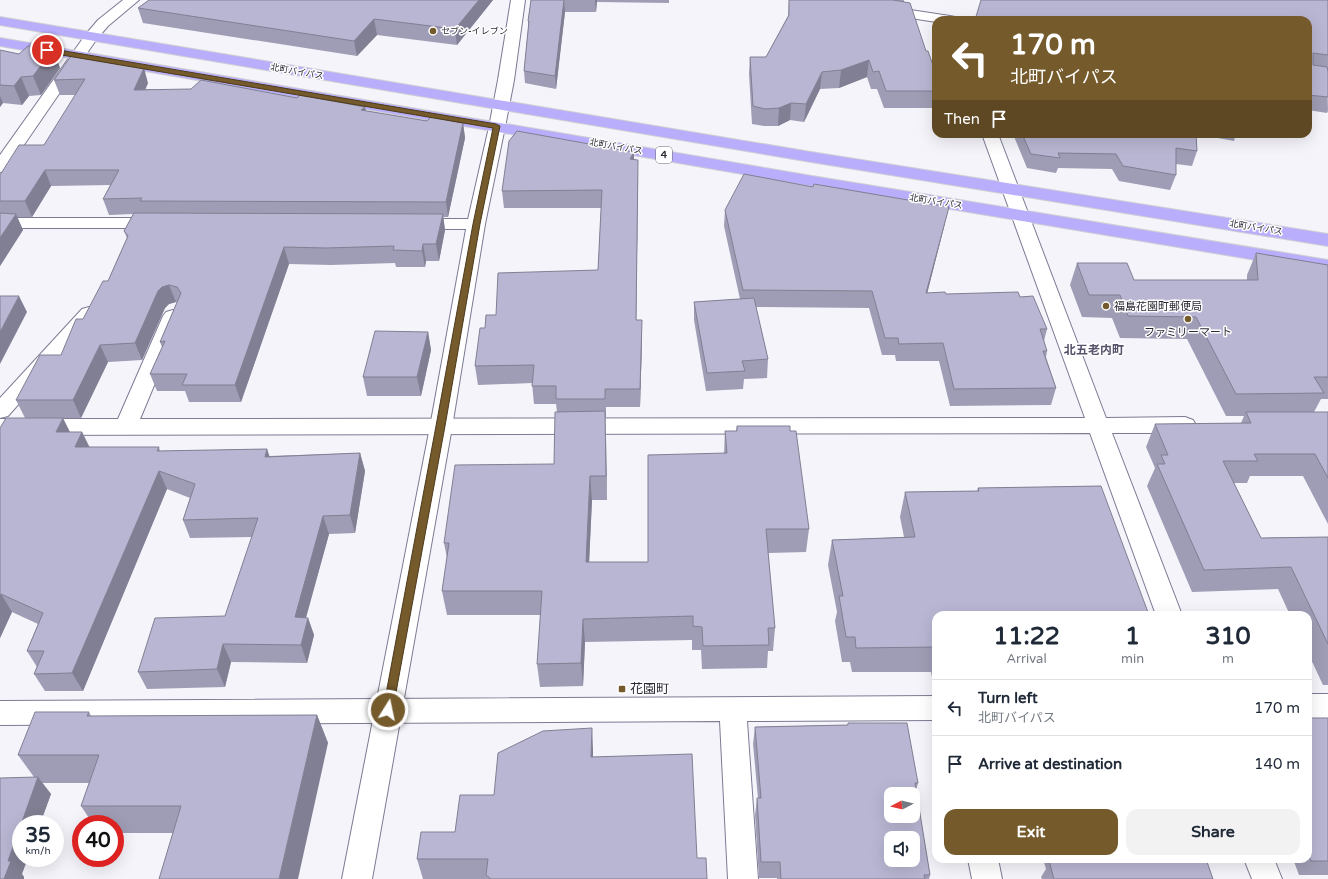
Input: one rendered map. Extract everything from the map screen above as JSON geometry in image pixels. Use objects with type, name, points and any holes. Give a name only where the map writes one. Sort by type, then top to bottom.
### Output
[{"type":"highway","name":"北町バイパス","points":[[0,21],[91,37],[1020,216],[1328,266]]},
{"type":"highway","name":"北町バイパス","points":[[0,42],[78,56],[1011,190],[1328,240]]},
{"type":"street","points":[[0,167],[91,37],[103,23],[132,0]]},
{"type":"street","points":[[357,879],[441,426],[476,224],[499,116],[518,0]]},
{"type":"street","points":[[868,7],[932,17]]},
{"type":"street","points":[[992,138],[1168,611]]},
{"type":"street","points":[[0,223],[175,223]]},
{"type":"street","points":[[397,224],[476,224]]},
{"type":"street","points":[[0,411],[96,304]]},
{"type":"street","points":[[126,427],[176,309]]},
{"type":"street","points":[[0,427],[1202,425]]},
{"type":"street","points":[[1312,706],[1328,706]]},
{"type":"street","points":[[0,713],[932,708]]},
{"type":"street","points":[[733,709],[743,879]]},
{"type":"street","points":[[983,863],[987,879]]},
{"type":"street","points":[[1261,863],[1267,879]]},
{"type":"building","points":[[149,0],[479,0],[455,29],[374,19],[354,41],[138,8]]},
{"type":"building","points":[[531,0],[564,0],[555,76],[524,71]]},
{"type":"building","points":[[789,0],[893,0],[910,3],[926,51],[928,51],[932,62],[932,91],[886,91],[879,71],[873,72],[869,60],[841,70],[822,72],[806,104],[791,103],[779,108],[765,109],[753,106],[750,57],[766,57],[789,15]]},
{"type":"building","points":[[981,0],[1328,0],[1328,55],[1313,53],[1313,65],[1327,67],[1328,97],[1312,95],[1312,16],[976,16]]},
{"type":"building","points":[[28,46],[53,50],[33,76],[21,77],[14,86],[0,85],[0,50],[19,54]]},
{"type":"building","points":[[71,56],[144,68],[134,90],[191,89],[201,80],[297,98],[300,95],[365,107],[361,110],[427,121],[431,117],[463,123],[446,202],[140,201],[142,198],[103,199],[119,170],[45,170],[25,201],[0,201],[0,175],[19,145],[44,145],[85,79],[54,80]]},
{"type":"building","points":[[517,131],[634,152],[630,159],[638,160],[636,320],[642,320],[640,389],[605,389],[605,399],[556,399],[556,386],[532,386],[534,365],[475,366],[480,328],[485,328],[486,315],[496,315],[498,273],[598,270],[602,190],[502,191],[509,141]]},
{"type":"building","points":[[1024,138],[1196,138],[1197,151],[1176,148],[1176,175],[1123,166],[1116,154],[1058,153],[1060,158],[1031,154]]},
{"type":"building","points":[[744,174],[813,187],[814,184],[949,207],[926,293],[945,292],[946,294],[1018,292],[1020,297],[1033,296],[1047,329],[1040,329],[1047,351],[1043,351],[1056,388],[954,389],[943,343],[899,344],[898,338],[885,338],[872,291],[743,290],[725,210]]},
{"type":"building","points":[[0,213],[16,214],[0,238]]},
{"type":"building","points":[[134,213],[443,214],[436,244],[423,244],[422,251],[393,250],[394,246],[326,248],[284,247],[235,385],[182,385],[187,374],[150,374],[165,341],[160,342],[181,293],[177,287],[169,285],[162,287],[158,291],[135,343],[100,345],[73,400],[16,400],[40,355],[61,355],[76,319],[83,319],[103,281],[108,281],[128,236],[124,231]]},
{"type":"building","points":[[1256,253],[1328,265],[1328,377],[1314,377],[1324,393],[1236,394],[1196,317],[1128,316],[1120,295],[1089,295],[1077,263],[1127,263],[1134,280],[1258,280]]},
{"type":"building","points":[[0,296],[19,296],[0,332]]},
{"type":"building","points":[[754,298],[768,359],[742,361],[745,371],[707,373],[694,302]]},
{"type":"building","points":[[375,331],[428,332],[417,377],[363,377]]},
{"type":"building","points":[[605,411],[606,476],[590,476],[586,562],[648,562],[648,455],[727,453],[725,431],[737,431],[737,426],[790,426],[790,431],[796,431],[809,529],[766,529],[775,628],[768,628],[769,645],[703,646],[702,627],[693,626],[693,616],[583,619],[581,663],[537,664],[542,591],[442,591],[449,543],[444,543],[455,465],[554,464],[555,412]]},
{"type":"building","points":[[1246,412],[1328,412],[1328,478],[1315,454],[1254,454],[1258,461],[1223,461],[1261,538],[1328,537],[1328,644],[1291,567],[1204,570],[1157,464],[1165,464],[1161,455],[1168,455],[1155,424],[1251,423]]},
{"type":"building","points":[[6,418],[63,418],[56,432],[82,432],[75,447],[159,447],[157,451],[267,449],[265,457],[360,453],[350,515],[323,516],[295,617],[308,618],[301,645],[223,644],[217,669],[138,672],[155,618],[225,616],[258,518],[183,520],[195,484],[159,471],[72,673],[34,674],[44,651],[27,651],[43,613],[1,594],[0,595],[0,428]]},
{"type":"building","points":[[1101,486],[1148,611],[932,611],[932,647],[856,648],[855,637],[846,637],[839,596],[843,596],[832,540],[915,537],[905,492],[979,491],[978,488]]},
{"type":"building","points":[[35,712],[89,712],[87,716],[317,715],[279,879],[159,879],[181,806],[81,806],[99,755],[18,755]]},
{"type":"building","points":[[1312,718],[1328,718],[1328,861],[1312,861]]},
{"type":"building","points":[[848,723],[907,723],[918,783],[915,783],[916,787],[884,787],[884,823],[920,823],[920,814],[930,875],[924,875],[925,879],[781,879],[780,862],[761,862],[757,798],[761,798],[755,727],[848,725]]},
{"type":"building","points":[[592,728],[591,757],[692,754],[697,858],[706,858],[707,879],[491,879],[486,875],[488,859],[417,859],[421,832],[455,832],[460,795],[494,795],[498,753],[543,731]]},
{"type":"building","points":[[38,777],[24,815],[12,815],[12,850],[8,861],[11,861],[4,879],[0,879],[0,778]]},
{"type":"building","points":[[1050,863],[1207,863],[1213,879],[1054,879]]},
{"type":"place","name":"セブン-イレブン","points":[[433,31]]},
{"type":"place","name":"福島花園町郵便局","points":[[1106,306]]},
{"type":"place","name":"ファミリーマート","points":[[1188,319]]},
{"type":"place","name":"花園町","points":[[622,689]]},
{"type":"district","name":"北五老内町","points":[[1094,350]]},
{"type":"route","points":[[47,50],[496,126],[476,224],[441,426],[388,710]]}]
